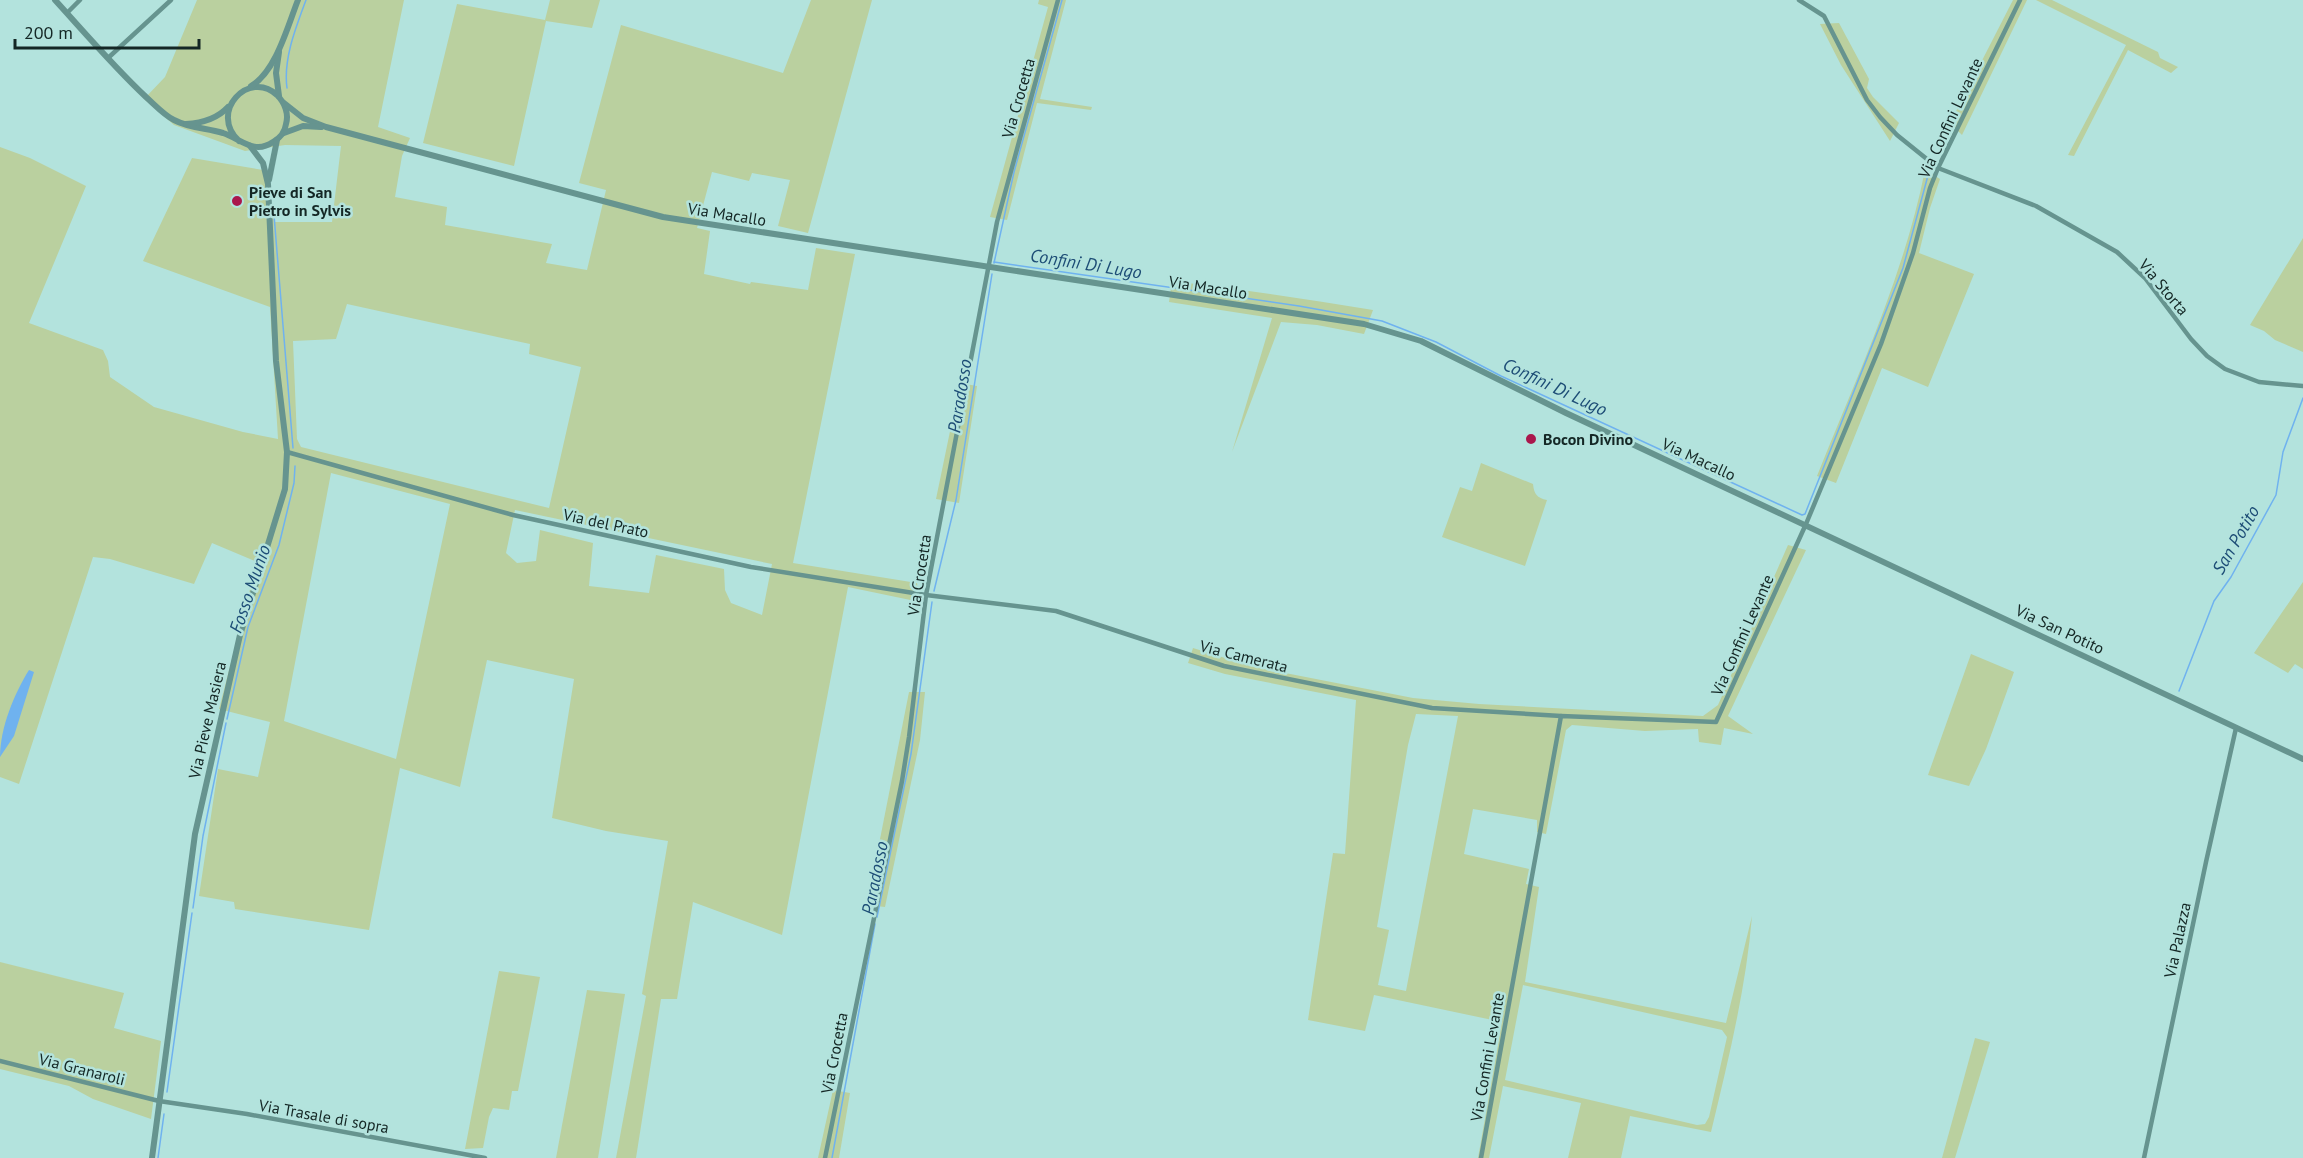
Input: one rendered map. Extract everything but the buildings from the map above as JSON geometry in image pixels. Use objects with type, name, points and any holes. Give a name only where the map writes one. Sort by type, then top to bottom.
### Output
[{"type":"street","points":[[55,0],[161,111],[182,124],[226,134],[250,146],[261,147],[279,138]]},
{"type":"street","points":[[67,13],[80,0]]},
{"type":"street","points":[[108,58],[171,0]]},
{"type":"street","points":[[182,124],[216,118],[234,99],[262,78],[280,47],[298,0]]},
{"type":"street","name":"Via Crocetta","points":[[825,1158],[902,781],[926,596],[1006,183],[1058,0]]},
{"type":"street","name":"Via Storta","points":[[1799,0],[1824,16],[1868,100],[1880,117],[1897,135],[1938,168],[2036,206],[2117,252],[2145,278],[2191,339],[2207,356],[2225,369],[2259,382],[2303,386]]},
{"type":"street","name":"Via Confini Levante","points":[[1481,1158],[1561,716],[1716,722],[1806,524],[1881,344],[1913,252],[1930,188],[1938,168],[2020,0]]},
{"type":"street","points":[[279,96],[276,73],[280,47]]},
{"type":"street","points":[[246,90],[266,88],[279,96],[284,103]]},
{"type":"street","points":[[234,99],[228,111],[228,123],[238,141]]},
{"type":"street","name":"Via Macallo","points":[[284,103],[303,118],[326,127],[663,217],[1364,324],[1421,341],[1566,413],[1806,524]]},
{"type":"street","name":"Via Pieve Masiera","points":[[268,184],[279,138],[287,122],[284,103]]},
{"type":"street","name":"Via Macallo","points":[[279,138],[294,128],[326,127]]},
{"type":"street","name":"Via Pieve Masiera","points":[[152,1158],[195,834],[240,635],[285,489],[287,452],[276,361],[268,184],[263,163],[250,146]]},
{"type":"street","name":"Via del Prato","points":[[287,452],[513,515],[750,567],[926,596]]},
{"type":"street","name":"Via San Potito","points":[[1806,524],[2303,759]]},
{"type":"street","name":"Via Camerata","points":[[926,596],[1056,610],[1224,666],[1432,708],[1561,716]]},
{"type":"street","name":"Via Palazza","points":[[2144,1158],[2203,873],[2236,728]]},
{"type":"street","name":"Via Granaroli","points":[[0,1061],[159,1101]]},
{"type":"street","name":"Via Trasale di sopra","points":[[159,1101],[247,1114],[485,1158]]},
{"type":"green space","points":[[197,0],[404,0],[378,127],[410,138],[402,156],[395,197],[447,207],[445,225],[552,244],[546,263],[587,270],[606,190],[579,183],[621,25],[783,73],[811,0],[872,0],[808,233],[778,226],[790,180],[752,173],[749,181],[712,172],[697,228],[710,231],[704,274],[750,284],[751,282],[808,290],[816,248],[855,254],[793,563],[917,583],[920,602],[848,587],[782,935],[693,902],[677,999],[661,999],[636,1158],[616,1158],[646,996],[642,994],[668,841],[606,831],[552,818],[574,679],[487,660],[460,787],[400,768],[369,930],[235,909],[234,902],[199,896],[218,769],[258,777],[270,722],[219,709],[257,562],[212,543],[194,584],[110,559],[93,557],[19,784],[0,777],[0,147],[30,158],[86,186],[29,323],[103,350],[108,361],[110,377],[154,407],[243,432],[278,439],[270,307],[143,261],[192,158],[263,170],[275,222],[332,222],[341,146],[285,145],[245,151],[174,125],[144,99],[165,77]],"holes":[[[347,304],[530,344],[529,354],[581,367],[549,508],[301,447],[297,439],[293,341],[336,339]],[[331,473],[450,504],[396,759],[284,721]],[[515,510],[772,564],[762,615],[731,603],[725,590],[724,569],[656,555],[649,593],[589,586],[593,543],[540,530],[536,561],[517,563],[506,553]]]},
{"type":"green space","points":[[550,0],[600,0],[592,28],[546,21],[514,166],[423,143],[457,4],[545,20]]},
{"type":"green space","points":[[1039,0],[1066,0],[1040,99],[1092,107],[1091,110],[1037,103],[1007,220],[990,217],[1048,7],[1038,4]]},
{"type":"green space","points":[[2013,0],[2027,0],[1962,135],[1950,123]]},
{"type":"green space","points":[[2036,0],[2052,0],[2158,52],[2160,58],[2178,67],[2171,73],[2128,50],[2074,156],[2068,155],[2126,45]]},
{"type":"green space","points":[[1839,23],[1869,79],[1867,88],[1899,123],[1890,141],[1841,65],[1820,24]]},
{"type":"green space","points":[[1925,170],[1940,179],[1919,253],[1974,274],[1928,387],[1882,368],[1836,483],[1817,476],[1892,287],[1916,209]]},
{"type":"green space","points":[[2303,238],[2303,352],[2275,340],[2264,331],[2250,325]]},
{"type":"green space","points":[[1172,281],[1373,310],[1364,334],[1317,325],[1281,322],[1232,452],[1272,318],[1169,302]]},
{"type":"green space","points":[[960,383],[977,386],[959,503],[936,499]]},
{"type":"green space","points":[[1481,463],[1533,484],[1537,495],[1547,500],[1525,566],[1442,537],[1460,487],[1472,491]]},
{"type":"green space","points":[[1788,545],[1806,550],[1728,716],[1753,734],[1724,728],[1721,745],[1699,742],[1698,729],[1645,731],[1572,725],[1566,730],[1546,834],[1537,832],[1537,820],[1473,809],[1464,854],[1529,869],[1526,884],[1539,887],[1525,982],[1726,1023],[1752,916],[1741,998],[1711,1132],[1630,1116],[1621,1158],[1568,1158],[1581,1103],[1503,1086],[1489,1158],[1478,1158],[1502,1022],[1374,995],[1365,1031],[1308,1020],[1333,853],[1345,854],[1356,700],[1225,674],[1188,663],[1193,648],[1254,667],[1413,698],[1479,704],[1703,716],[1718,705]],"holes":[[[1416,714],[1458,716],[1406,991],[1378,985],[1389,930],[1377,927],[1408,745]],[[1523,985],[1722,1030],[1727,1037],[1709,1117],[1705,1124],[1697,1125],[1505,1080]]]},
{"type":"green space","points":[[2303,582],[2303,669],[2295,664],[2288,673],[2254,653]]},
{"type":"green space","points":[[1971,654],[2014,672],[1986,749],[1969,786],[1928,775]]},
{"type":"green space","points":[[909,692],[925,692],[920,740],[885,907],[867,905]]},
{"type":"green space","points":[[0,962],[124,993],[114,1028],[161,1041],[151,1119],[93,1099],[69,1086],[0,1069]]},
{"type":"green space","points":[[499,971],[540,977],[518,1091],[512,1091],[509,1110],[493,1108],[483,1148],[465,1149]]},
{"type":"green space","points":[[587,990],[625,994],[598,1158],[556,1158]]},
{"type":"green space","points":[[1975,1038],[1990,1042],[1955,1158],[1942,1158]]},
{"type":"green space","points":[[833,1090],[850,1093],[839,1158],[818,1158]]},
{"type":"water","points":[[29,670],[34,672],[14,736],[0,757],[2,735],[9,712]]},
{"type":"waterway","name":"Fosso Munio","points":[[287,88],[289,55],[306,0]]},
{"type":"waterway","name":"Paradosso","points":[[994,263],[1014,172],[1062,0]]},
{"type":"waterway","name":"Confini Di Lugo","points":[[994,262],[1299,306],[1382,321],[1436,342],[1501,376],[1802,515],[1805,514],[1903,268],[1930,168]]},
{"type":"waterway","name":"Fosso Munio","points":[[274,215],[293,448]]},
{"type":"waterway","name":"Paradosso","points":[[934,591],[956,500],[992,274]]},
{"type":"waterway","name":"San Potito","points":[[2179,691],[2214,601],[2231,577],[2276,495],[2283,452],[2303,398]]},
{"type":"waterway","name":"Fosso Munio","points":[[227,719],[248,627],[279,545],[294,483],[295,466]]},
{"type":"waterway","name":"Paradosso","points":[[877,917],[911,754],[932,602]]},
{"type":"waterway","name":"Fosso Munio","points":[[193,908],[203,836],[226,723]]},
{"type":"waterway","name":"Fosso Munio","points":[[167,1092],[192,913]]},
{"type":"waterway","name":"Paradosso","points":[[832,1158],[875,924]]},
{"type":"waterway","name":"Fosso Munio","points":[[158,1158],[164,1114]]},
{"type":"place","name":"Pieve di San Pietro in Sylvis","points":[[237,201]]},
{"type":"place","name":"Bocon Divino","points":[[1531,439]]}]
